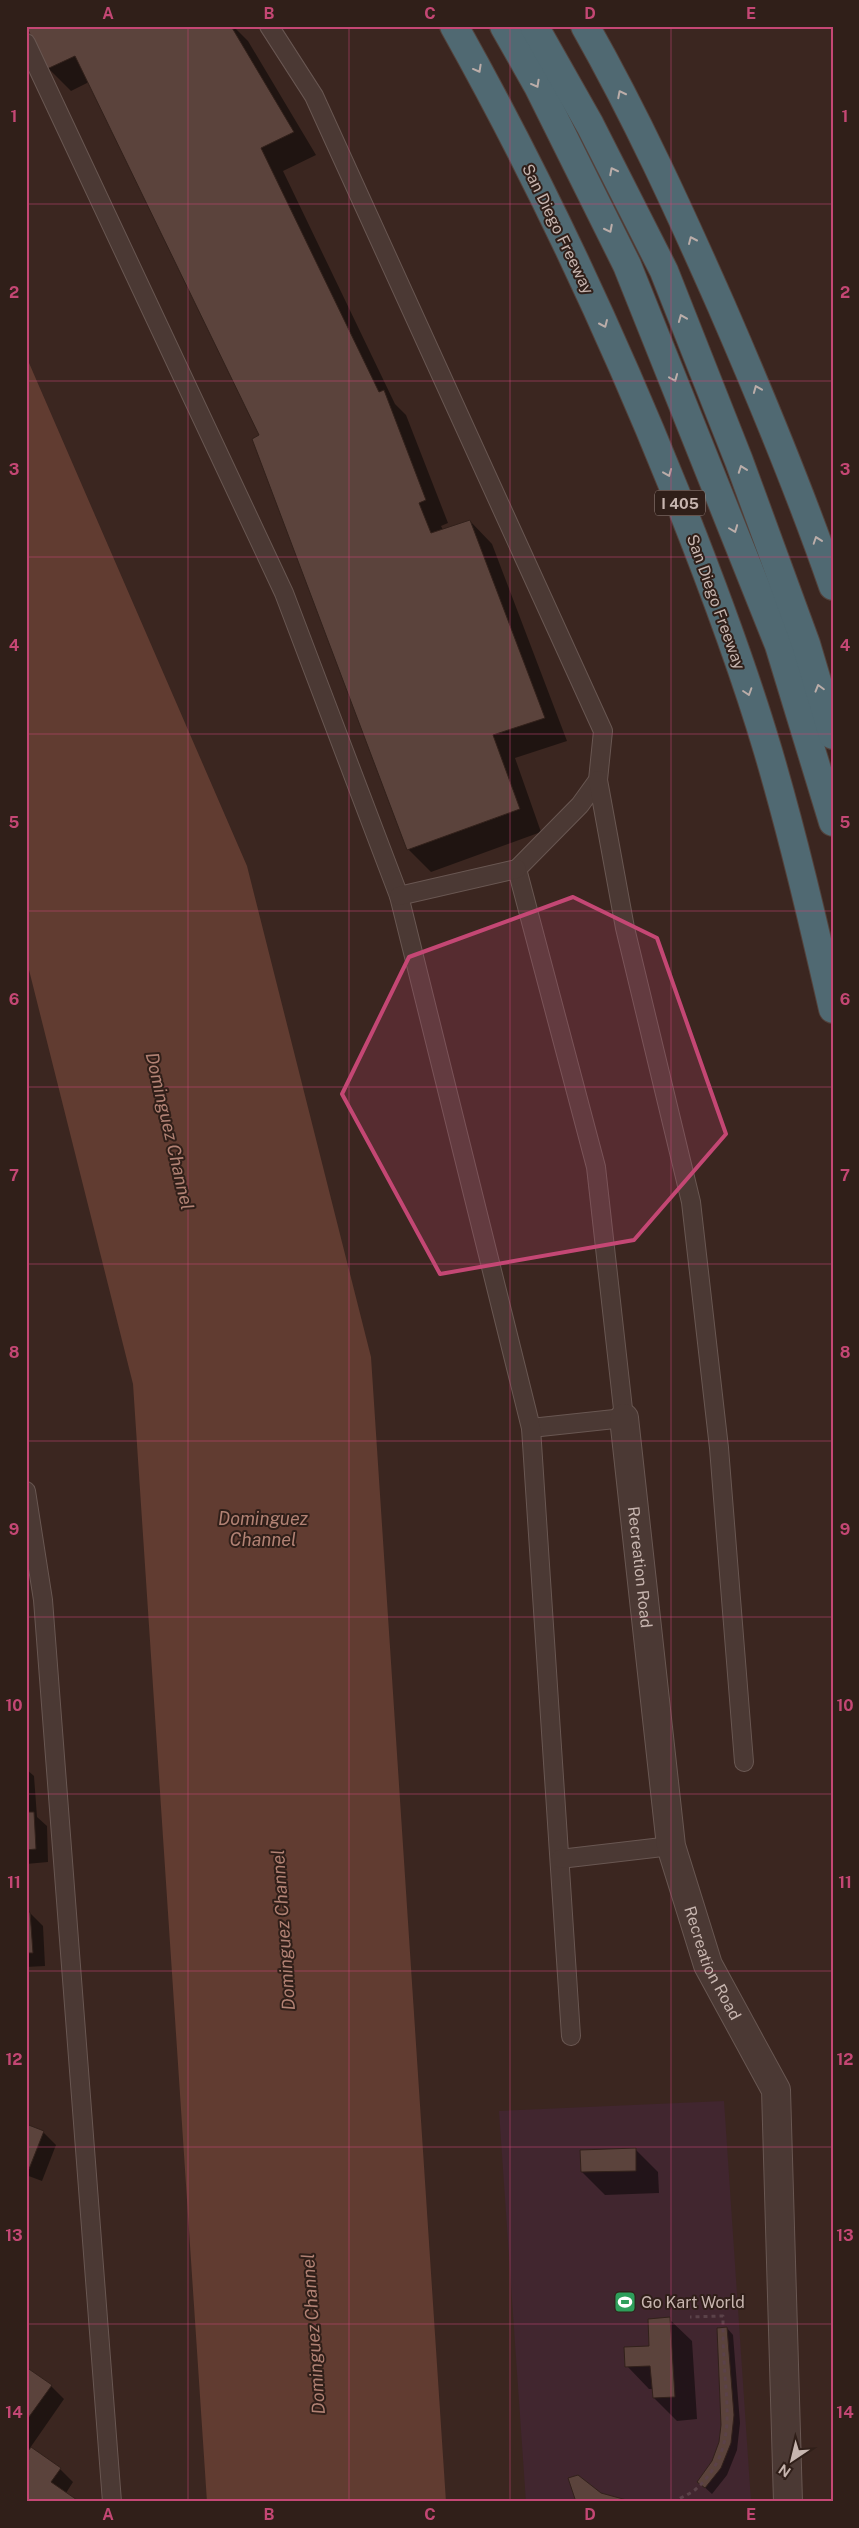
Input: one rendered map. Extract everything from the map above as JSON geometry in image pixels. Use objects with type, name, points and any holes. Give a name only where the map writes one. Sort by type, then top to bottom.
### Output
[{"type":"highway","name":"San Diego Freeway","points":[[454,26],[487,85],[572,253],[648,424],[711,580],[768,750],[815,931],[833,1009]]},
{"type":"highway","points":[[504,26],[538,86],[631,274],[779,645],[833,822]]},
{"type":"highway","points":[[534,26],[590,125],[664,271],[739,461],[803,635],[833,735]]},
{"type":"highway","points":[[585,26],[677,204],[751,375],[813,528],[833,586]]},
{"type":"street","name":"Recreation Road","points":[[624,1418],[671,1846],[708,1965],[776,2090],[788,2502]]},
{"type":"lane","points":[[269,26],[314,96],[603,731],[598,780],[625,928],[690,1202],[719,1448],[744,1762]]},
{"type":"lane","points":[[26,43],[284,593],[399,896],[531,1428],[571,2036]]},
{"type":"lane","points":[[399,896],[516,869],[580,805],[598,780]]},
{"type":"lane","points":[[516,869],[596,1167],[624,1418],[531,1428]]},
{"type":"lane","points":[[26,1491],[43,1600],[112,2502]]},
{"type":"lane","points":[[560,1859],[671,1846]]},
{"type":"path","points":[[673,2502],[696,2490],[712,2470],[722,2452],[729,2419],[723,2316],[690,2317]]},
{"type":"highlighted area","points":[[573,897],[657,938],[726,1134],[634,1240],[440,1274],[342,1094],[409,957]]},
{"type":"shaded area","name":"Go Kart World","points":[[724,2101],[751,2502],[526,2502],[499,2111]]},
{"type":"water","name":"Dominguez Channel","points":[[26,356],[247,866],[371,1357],[446,2502],[207,2502],[133,1384],[26,958]]},
{"type":"building","points":[[26,26],[231,26],[294,132],[261,148],[379,392],[384,390],[426,500],[419,503],[431,533],[470,520],[545,718],[493,735],[520,809],[407,850],[252,439],[259,435],[75,56],[47,69]]},
{"type":"building","points":[[26,1812],[34,1812],[36,1849],[26,1850]]},
{"type":"building","points":[[26,1912],[30,1912],[33,1953],[26,1953]]},
{"type":"building","points":[[26,2124],[44,2131],[29,2169],[26,2168]]},
{"type":"building","points":[[636,2148],[636,2171],[581,2172],[580,2150]]},
{"type":"building","points":[[670,2317],[675,2397],[653,2398],[650,2366],[625,2367],[624,2347],[649,2346],[648,2319]]},
{"type":"building","points":[[727,2327],[734,2415],[731,2443],[721,2468],[705,2488],[697,2482],[712,2461],[719,2442],[721,2425],[717,2328]]},
{"type":"building","points":[[26,2367],[52,2385],[26,2421]]},
{"type":"building","points":[[31,2447],[61,2468],[51,2482],[80,2502],[26,2502],[26,2454]]},
{"type":"building","points":[[578,2475],[601,2493],[634,2502],[576,2502],[568,2478]]},
{"type":"place","name":"Go Kart World","points":[[625,2302]]}]
